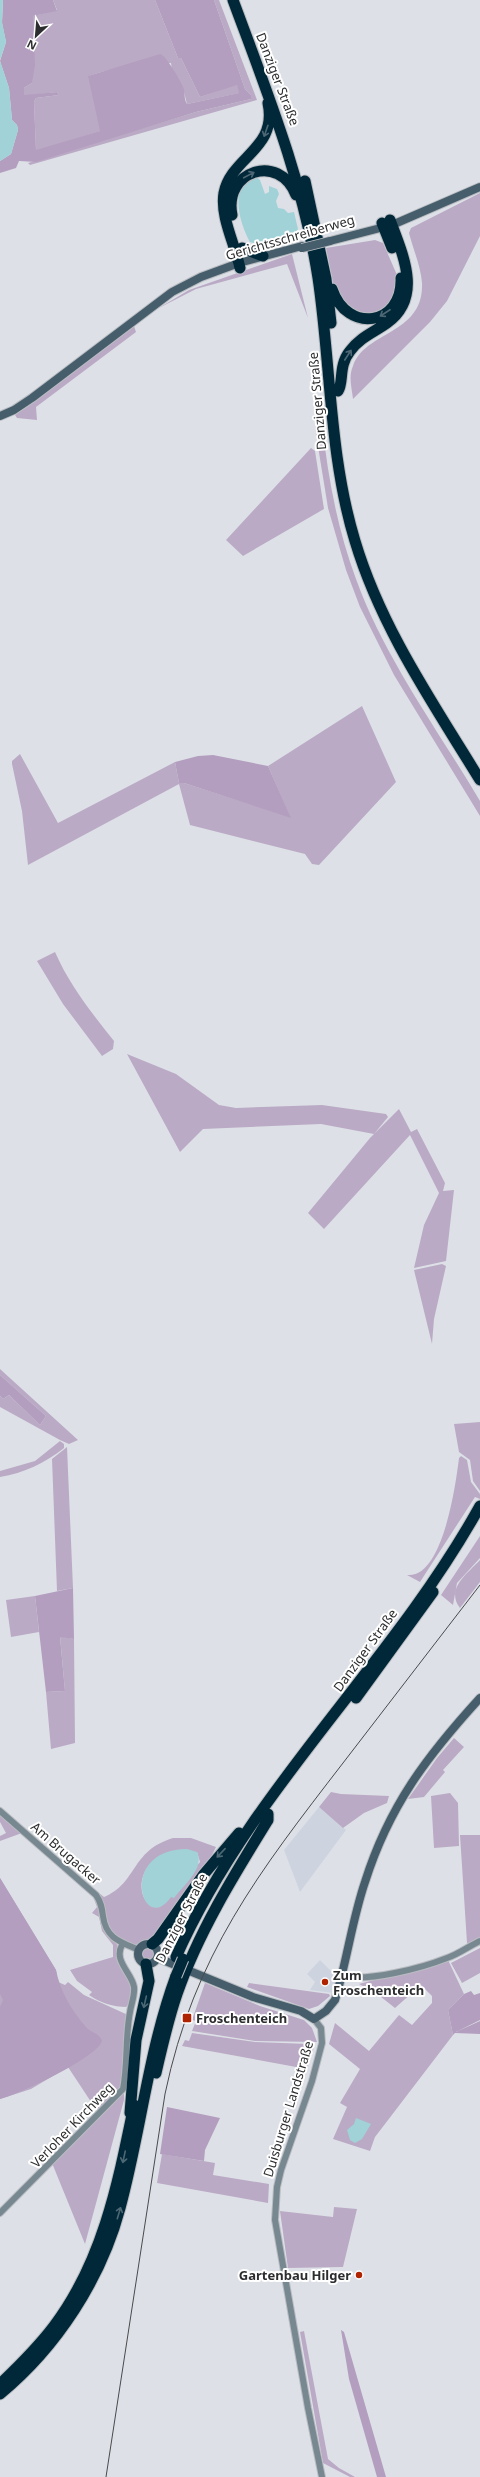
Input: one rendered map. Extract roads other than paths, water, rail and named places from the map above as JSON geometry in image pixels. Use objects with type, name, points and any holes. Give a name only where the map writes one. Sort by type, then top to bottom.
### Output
[{"type":"highway","name":"Danziger Straße","points":[[233,0],[285,139],[303,206],[322,304],[337,459],[354,540],[371,587],[397,642],[480,780]]},
{"type":"highway","name":"Danziger Straße","points":[[241,0],[292,138],[310,202],[326,279],[344,460],[352,499],[365,548],[378,586],[419,666],[480,766]]},
{"type":"highway","points":[[243,264],[226,218],[224,194],[231,178],[259,147],[266,134],[269,122],[268,93]]},
{"type":"highway","points":[[243,264],[242,248],[234,223],[231,204],[234,189],[244,178],[260,171],[278,174],[291,185],[299,203],[303,206]]},
{"type":"highway","points":[[326,279],[331,283],[338,303],[349,314],[371,319],[381,316],[391,308],[400,294],[401,279],[387,224]]},
{"type":"highway","points":[[338,391],[340,387],[341,366],[350,350],[398,314],[406,300],[407,276],[387,224]]},
{"type":"highway","points":[[242,248],[263,256]]},
{"type":"highway","name":"Danziger Straße","points":[[0,2394],[44,2350],[71,2314],[87,2288],[113,2231],[134,2147],[159,2024],[179,1958],[263,1815],[411,1611],[480,1506]]},
{"type":"highway","name":"Danziger Straße","points":[[263,1815],[419,1614],[480,1519]]},
{"type":"highway","points":[[134,2147],[138,2143],[172,2010],[187,1971],[206,1927],[268,1820],[263,1815],[252,1818],[214,1860],[163,1933],[152,1944]]},
{"type":"highway","points":[[131,2119],[129,2112],[134,2056],[149,1981],[146,1964]]},
{"type":"highway","name":"Danziger Straße","points":[[0,2384],[38,2346],[54,2325],[84,2277],[105,2228],[117,2187],[153,2022],[173,1975]]},
{"type":"main road","name":"Gerichtsschreiberweg","points":[[243,264],[387,224],[480,186]]},
{"type":"main road","name":"Gerichtsschreiberweg","points":[[4,415],[181,286],[263,256],[302,247]]},
{"type":"main road","points":[[158,1958],[253,1997],[301,2011],[314,2019],[326,2011],[335,2000],[364,1883],[391,1814],[431,1755],[480,1698]]},
{"type":"main road","points":[[144,1944],[152,1944],[157,1948],[158,1958],[153,1963],[146,1964],[139,1959],[138,1950],[144,1944]]},
{"type":"street","name":"Am Brugacker","points":[[0,1811],[96,1895],[101,1902],[106,1927],[122,1945]]},
{"type":"street","points":[[342,1976],[370,1978],[426,1964],[448,1958],[480,1940]]},
{"type":"street","points":[[122,1945],[138,1950]]},
{"type":"street","name":"Verloher Kirchweg","points":[[0,2213],[123,2089],[127,2031],[134,1992],[133,1982],[121,1961],[119,1952],[122,1945]]},
{"type":"street","name":"Duisburger Landstraße","points":[[314,2019],[321,2028],[322,2044],[312,2081],[281,2170],[275,2208],[281,2258],[322,2477]]},
{"type":"water","points":[[0,0],[3,0],[2,22],[6,42],[0,60]]},
{"type":"water","points":[[0,61],[9,88],[12,120],[17,125],[18,130],[11,154],[0,161]]},
{"type":"water","points":[[257,177],[260,180],[265,194],[269,192],[269,186],[277,189],[279,194],[276,201],[278,208],[284,209],[288,213],[294,212],[298,229],[293,236],[262,245],[250,242],[246,235],[240,215],[238,205],[239,195],[242,187],[248,181]]},
{"type":"water","points":[[187,1849],[197,1852],[199,1858],[196,1870],[174,1898],[171,1897],[160,1907],[151,1907],[145,1900],[142,1888],[144,1875],[151,1862],[165,1853]]},
{"type":"water","points":[[356,2118],[371,2124],[362,2139],[355,2143],[350,2140],[347,2130],[354,2124]]},
{"type":"tram line","points":[[106,2477],[165,2094],[178,2044],[193,1999],[212,1957],[233,1917],[257,1879],[312,1803],[480,1585]]},
{"type":"place","name":"Zum Froschenteich","points":[[325,1982]]},
{"type":"place","name":"Froschenteich","points":[[187,2018]]},
{"type":"place","name":"Gartenbau Hilger","points":[[359,2275]]}]
